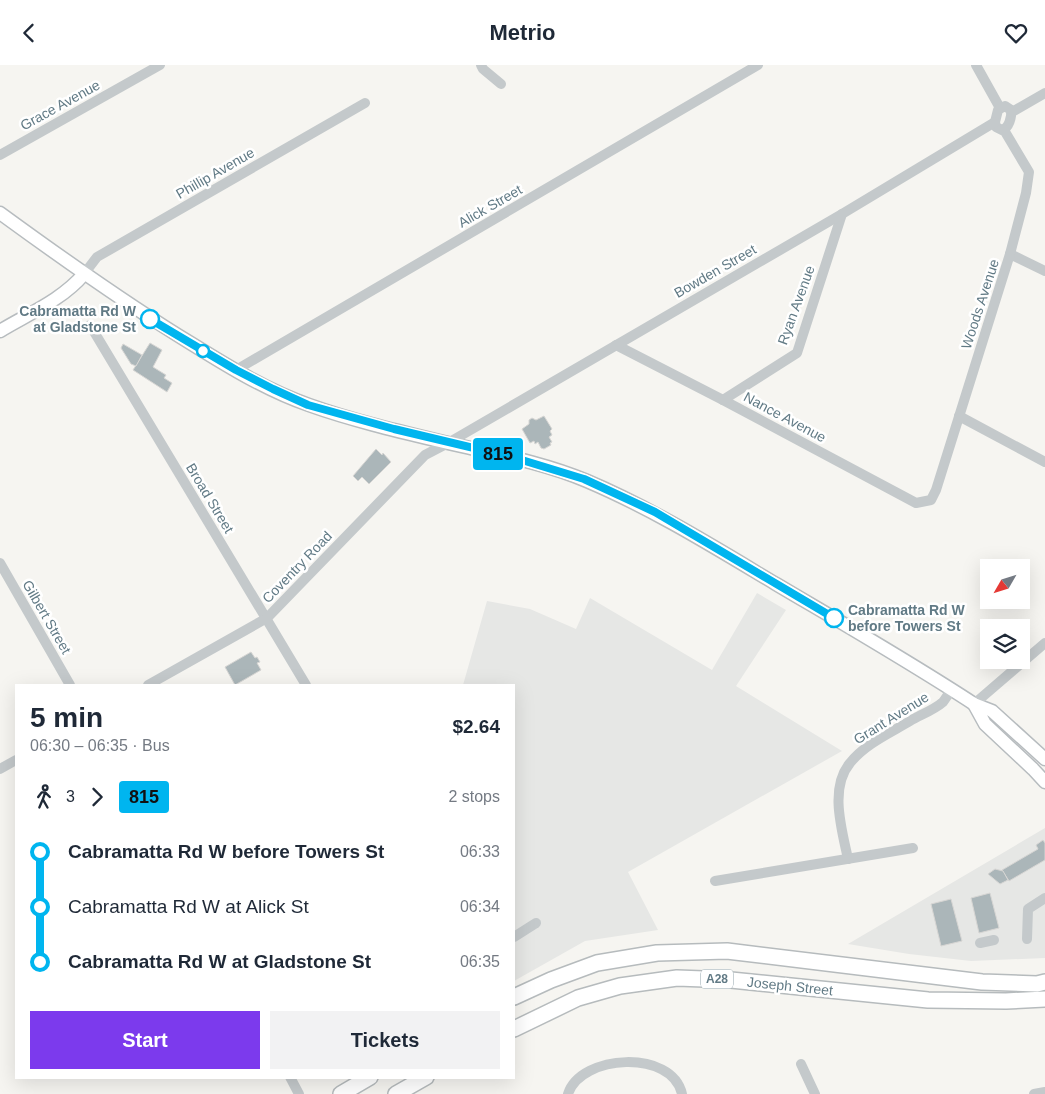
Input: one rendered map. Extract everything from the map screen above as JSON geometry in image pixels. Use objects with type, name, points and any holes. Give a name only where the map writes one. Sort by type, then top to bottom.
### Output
[{"type":"highway","name":"Joseph Street","points":[[515,997],[551,979],[597,963],[657,953],[727,951],[982,982],[1036,984],[1045,982]]},
{"type":"highway","name":"Joseph Street","points":[[515,1029],[578,998],[620,986],[677,978],[732,980],[928,1000],[1006,1001],[1045,999]]},
{"type":"highway","points":[[340,1094],[366,1079]]},
{"type":"highway","points":[[396,1094],[422,1079]]},
{"type":"main road","points":[[0,213],[135,309],[236,370],[308,405],[448,443],[512,457],[584,479],[655,512],[952,689],[974,704],[992,711],[1045,759]]},
{"type":"main road","points":[[0,331],[62,294],[75,285],[84,274]]},
{"type":"main road","points":[[974,704],[985,724],[1034,769],[1045,782]]},
{"type":"street","name":"Grace Avenue","points":[[0,155],[160,65]]},
{"type":"street","points":[[481,65],[483,69],[501,84]]},
{"type":"street","name":"Alick Street","points":[[236,370],[758,65]]},
{"type":"street","points":[[976,65],[1000,108],[995,122]]},
{"type":"street","points":[[1004,130],[1008,127],[1012,112],[1045,93]]},
{"type":"street","name":"Phillip Avenue","points":[[84,274],[97,257],[365,103]]},
{"type":"street","points":[[1000,108],[1007,107],[1012,112]]},
{"type":"street","name":"Woods Avenue","points":[[936,490],[1010,254],[1026,193],[1029,172],[1004,130],[998,129],[995,122]]},
{"type":"street","name":"Bowden Street","points":[[448,443],[842,214],[995,122]]},
{"type":"street","name":"Ryan Avenue","points":[[723,400],[797,353],[842,214]]},
{"type":"street","points":[[1010,254],[1045,271]]},
{"type":"street","name":"Broad Street","points":[[90,325],[305,684]]},
{"type":"street","name":"Nance Avenue","points":[[616,345],[916,503],[930,500],[936,490]]},
{"type":"street","points":[[958,417],[1045,462]]},
{"type":"street","name":"Coventry Road","points":[[150,684],[267,618],[425,455],[448,443]]},
{"type":"street","name":"Gilbert Street","points":[[0,563],[69,684]]},
{"type":"street","points":[[974,704],[1045,643]]},
{"type":"street","name":"Grant Avenue","points":[[848,859],[840,819],[840,794],[841,780],[849,763],[880,739],[943,702],[952,689]]},
{"type":"street","points":[[0,769],[15,761]]},
{"type":"street","points":[[715,881],[912,848]]},
{"type":"street","points":[[1027,939],[1028,909],[1045,898]]},
{"type":"street","points":[[515,936],[536,923]]},
{"type":"street","points":[[980,943],[994,940]]},
{"type":"street","points":[[568,1094],[569,1089],[578,1079],[598,1067],[625,1061],[644,1062],[670,1075],[681,1089],[682,1094]]},
{"type":"street","points":[[801,1064],[815,1094]]},
{"type":"street","points":[[291,1079],[299,1094]]},
{"type":"street","points":[[1034,1094],[1045,1092]]},
{"type":"shaded area","points":[[757,593],[786,610],[736,686],[842,751],[628,872],[658,930],[585,941],[515,980],[515,684],[463,684],[487,601],[530,609],[576,629],[590,598],[712,670]]},
{"type":"shaded area","points":[[1045,828],[1045,958],[971,961],[909,954],[848,944]]},
{"type":"building","points":[[150,343],[162,350],[153,367],[166,375],[164,378],[172,383],[167,392],[133,370]]},
{"type":"building","points":[[123,344],[142,355],[136,366],[131,364],[121,348]]},
{"type":"building","points":[[544,416],[552,429],[550,431],[552,435],[549,437],[552,442],[550,443],[551,445],[544,449],[541,448],[538,442],[535,444],[534,441],[530,443],[522,429],[529,424],[529,420],[532,418],[536,420]]},
{"type":"building","points":[[376,449],[382,455],[383,453],[391,462],[369,484],[362,477],[358,481],[353,476]]},
{"type":"building","points":[[251,652],[260,662],[257,663],[261,670],[234,684],[225,667]]},
{"type":"building","points":[[1043,840],[1045,843],[1045,860],[1009,881],[1002,870],[1038,849],[1036,845]]},
{"type":"building","points":[[995,869],[1003,871],[1008,880],[1000,884],[988,874]]},
{"type":"building","points":[[990,893],[999,928],[979,933],[971,898]]},
{"type":"building","points":[[951,899],[962,941],[941,946],[931,904]]},
{"type":"bus line","name":"815","points":[[150,319],[236,370],[308,405],[448,443],[512,457],[584,479],[655,512],[834,618]]},
{"type":"place","name":"Cabramatta Rd W at Gladstone St","points":[[150,319]]},
{"type":"place","name":"Cabramatta Rd W before Towers St","points":[[834,618]]}]
